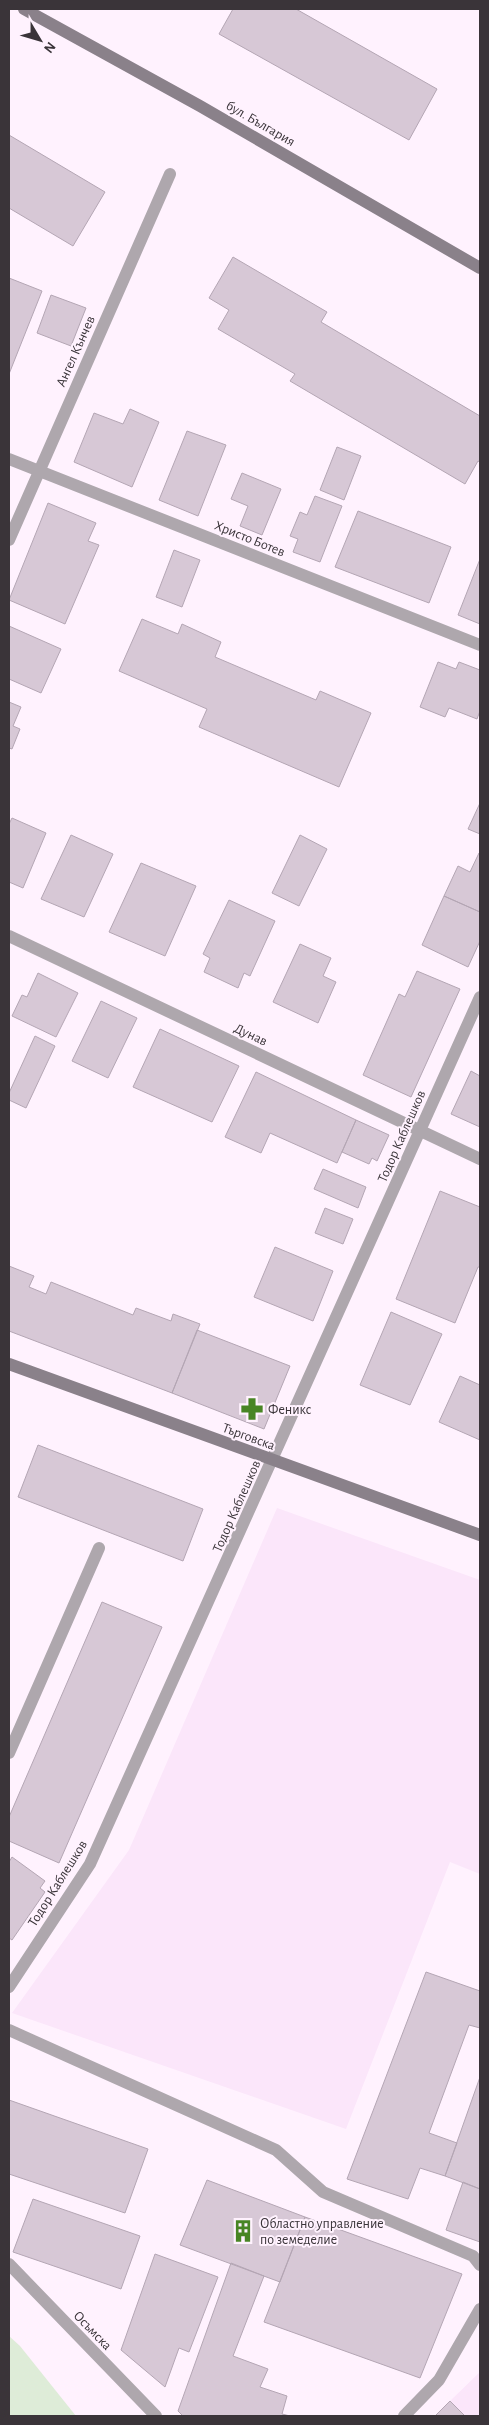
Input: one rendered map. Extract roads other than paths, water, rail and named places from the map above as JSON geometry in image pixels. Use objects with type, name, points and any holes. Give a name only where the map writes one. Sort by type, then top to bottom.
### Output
[{"type":"street","name":"бул. България","points":[[24,9],[200,106],[480,268]]},
{"type":"street","name":"Ангел Кънчев","points":[[9,540],[38,470],[170,174]]},
{"type":"street","name":"Христо Ботев","points":[[9,459],[480,645]]},
{"type":"street","name":"Дунав","points":[[9,936],[480,1160]]},
{"type":"street","name":"Тодор Каблешков","points":[[9,1986],[90,1864],[273,1461],[419,1130],[480,997]]},
{"type":"street","name":"Търговска","points":[[9,1364],[480,1535]]},
{"type":"street","points":[[9,1753],[99,1548]]},
{"type":"street","points":[[9,2030],[276,2150],[323,2192],[473,2256],[480,2265]]},
{"type":"street","name":"Осъмска","points":[[9,2264],[156,2416]]},
{"type":"street","points":[[404,2416],[439,2380],[480,2309]]},
{"type":"place","name":"Феникс","points":[[252,1409]]},
{"type":"place","name":"Областно управление по земеделие","points":[[243,2231]]}]
